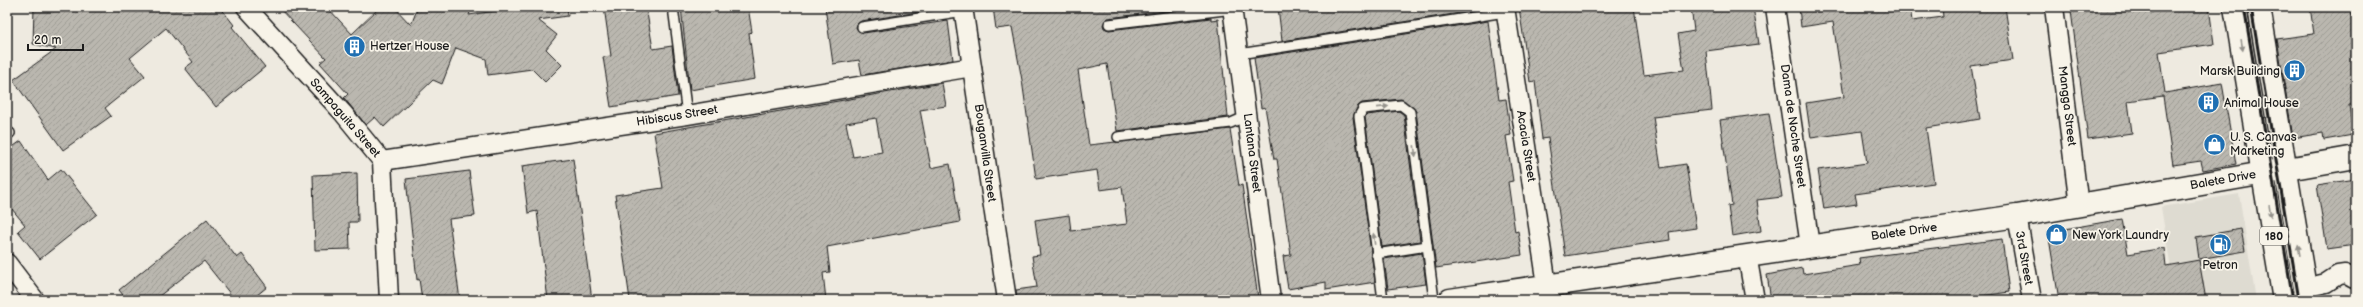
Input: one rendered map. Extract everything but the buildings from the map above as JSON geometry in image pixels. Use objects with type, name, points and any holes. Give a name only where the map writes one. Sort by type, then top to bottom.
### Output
[{"type":"street","name":"Sampaguita Street","points":[[246,7],[343,113],[382,161],[389,300]]},
{"type":"street","name":"Dama de Noche Street","points":[[1775,7],[1810,246]]},
{"type":"street","name":"Mangga Street","points":[[2054,7],[2080,206]]},
{"type":"street","name":"180","points":[[2235,7],[2284,300]]},
{"type":"street","name":"180","points":[[2259,7],[2285,168],[2313,290]]},
{"type":"street","name":"Lantana Street","points":[[1233,8],[1271,300]]},
{"type":"street","name":"Bouganvilla Street","points":[[963,9],[1007,300]]},
{"type":"street","name":"Acacia Street","points":[[1505,9],[1547,285]]},
{"type":"street","name":"Hibiscus Street","points":[[382,161],[687,115],[972,67]]},
{"type":"street","name":"Balete Drive","points":[[1450,300],[1473,298],[1547,285],[2017,216],[2080,206],[2285,168],[2356,157]]},
{"type":"street","name":"3rd Street","points":[[2017,216],[2032,300]]},
{"type":"street","points":[[1747,255],[1755,300]]},
{"type":"street","points":[[7,263],[35,300]]},
{"type":"street","points":[[2313,290],[2338,275],[2346,274],[2355,279]]},
{"type":"lane","points":[[673,7],[687,115]]},
{"type":"lane","points":[[1109,24],[1233,8]]},
{"type":"lane","points":[[862,27],[963,9]]},
{"type":"lane","points":[[1239,54],[1505,9]]},
{"type":"lane","points":[[1383,300],[1358,116],[1363,109],[1401,105],[1410,112],[1434,300]]},
{"type":"lane","points":[[1118,137],[1231,123],[1247,116]]},
{"type":"lane","points":[[1376,254],[1427,246]]},
{"type":"shaded area","points":[[2239,194],[2256,300],[2176,300],[2161,207]]},
{"type":"railway","points":[[2244,7],[2293,300]]},
{"type":"railway","points":[[2251,7],[2299,300]]},
{"type":"place","name":"Hertzer House","points":[[354,46]]},
{"type":"place","name":"Marsk Building","points":[[2295,71]]},
{"type":"place","name":"Animal House","points":[[2208,103]]},
{"type":"place","name":"U. S. Canvas Marketing","points":[[2215,144]]},
{"type":"place","name":"New York Laundry","points":[[2057,235]]},
{"type":"place","name":"Petron","points":[[2220,244]]}]
